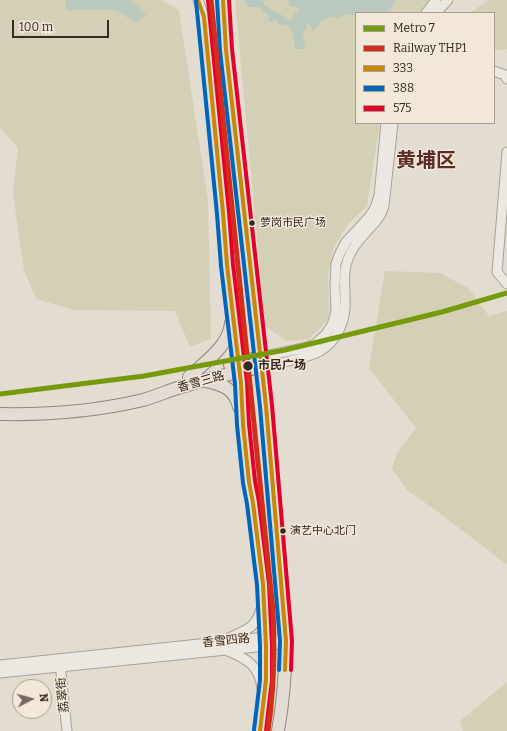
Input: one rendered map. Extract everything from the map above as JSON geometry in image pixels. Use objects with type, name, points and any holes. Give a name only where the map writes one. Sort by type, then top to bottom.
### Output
[{"type":"main road","points":[[223,0],[226,50],[266,406],[286,641],[283,699],[278,731]]},
{"type":"main road","points":[[204,17],[227,265],[242,397],[243,424],[249,482],[263,584],[266,680],[260,731]]},
{"type":"main road","points":[[188,377],[215,353],[226,339],[231,325],[232,307]]},
{"type":"main road","name":"香雪三路","points":[[0,407],[55,406],[104,400],[145,392],[188,377],[261,362]]},
{"type":"main road","name":"香雪三路","points":[[0,414],[17,415],[50,413],[113,406],[143,400],[166,393],[181,386],[239,367]]},
{"type":"main road","points":[[203,380],[223,385],[232,392],[239,404],[243,424]]},
{"type":"street","points":[[198,0],[204,17]]},
{"type":"street","points":[[202,0],[204,17]]},
{"type":"street","points":[[427,12],[436,0]]},
{"type":"street","points":[[437,12],[448,0]]},
{"type":"street","points":[[495,71],[505,75],[507,79]]},
{"type":"street","name":"香雪三路","points":[[261,362],[314,344],[326,334],[332,325],[336,308],[336,264],[346,242],[369,217],[375,208],[378,196],[386,124]]},
{"type":"street","name":"香雪三路","points":[[261,362],[306,357],[320,351],[331,342],[337,334],[343,322],[344,277],[351,251],[377,220],[384,206],[393,124]]},
{"type":"street","points":[[507,152],[497,272],[507,284]]},
{"type":"street","points":[[223,641],[244,632],[254,623],[262,606],[263,584]]},
{"type":"street","name":"香雪四路","points":[[0,665],[60,663],[226,650],[266,642],[275,638],[286,641]]},
{"type":"street","name":"香雪四路","points":[[0,673],[60,663],[223,641],[266,642]]},
{"type":"street","points":[[226,650],[241,656],[255,667],[262,684],[264,706]]},
{"type":"street","name":"荔翠街","points":[[60,663],[67,731]]},
{"type":"shaded area","points":[[0,0],[161,0],[179,10],[208,201],[211,339],[190,347],[175,311],[74,310],[36,299],[24,270],[13,193],[18,148],[0,127]]},
{"type":"shaded area","points":[[66,0],[131,0],[146,15],[135,23],[117,10],[66,10]]},
{"type":"shaded area","name":"市民广场","points":[[235,0],[430,0],[422,12],[355,12],[355,124],[380,124],[367,206],[348,224],[333,249],[328,277],[329,319],[309,339],[286,341],[265,326]]},
{"type":"shaded area","points":[[244,0],[263,0],[264,5],[285,17],[289,21],[293,19],[294,13],[299,12],[299,7],[292,7],[289,5],[288,0],[395,0],[395,4],[385,12],[355,12],[355,15],[347,14],[338,18],[334,16],[324,19],[319,23],[319,27],[314,31],[312,30],[310,24],[307,24],[306,29],[303,31],[305,49],[295,49],[292,30],[287,25],[278,24],[278,21],[275,20],[271,22],[268,20],[269,17],[260,7],[248,7]]},
{"type":"shaded area","points":[[489,0],[507,0],[507,49],[495,51],[495,12],[471,12]]},
{"type":"shaded area","points":[[385,271],[440,273],[468,288],[489,316],[507,311],[507,565],[408,491],[392,469],[397,453],[416,428],[369,368]]},
{"type":"shaded area","points":[[507,682],[507,731],[463,731],[460,721]]},
{"type":"metro line","name":"7","points":[[0,394],[144,376],[285,350],[442,312],[507,293]]},
{"type":"rail line","name":"THP1","points":[[211,0],[273,611],[274,671],[268,731]]},
{"type":"transit line","name":"333","points":[[198,0],[204,17],[227,265],[241,383],[243,424],[249,482],[263,584],[266,680],[260,731]]},
{"type":"transit line","name":"575","points":[[208,0],[233,264],[247,382],[249,424],[269,584],[272,680],[266,731]]},
{"type":"transit line","name":"388","points":[[217,0],[220,51],[260,407],[280,641],[279,670]]},
{"type":"transit line","name":"333","points":[[223,0],[226,50],[266,406],[286,641],[285,670]]},
{"type":"transit line","name":"575","points":[[229,0],[232,49],[272,405],[292,641],[291,670]]},
{"type":"transit line","name":"388","points":[[196,1],[221,266],[235,384],[237,425],[243,483],[257,585],[260,680],[254,730]]},
{"type":"place","name":"萝岗市民广场","points":[[252,223]]},
{"type":"place","name":"市民广场","points":[[248,366]]},
{"type":"place","name":"演艺中心北门","points":[[283,531]]},
{"type":"district","name":"黄埔区","points":[[426,161]]}]
